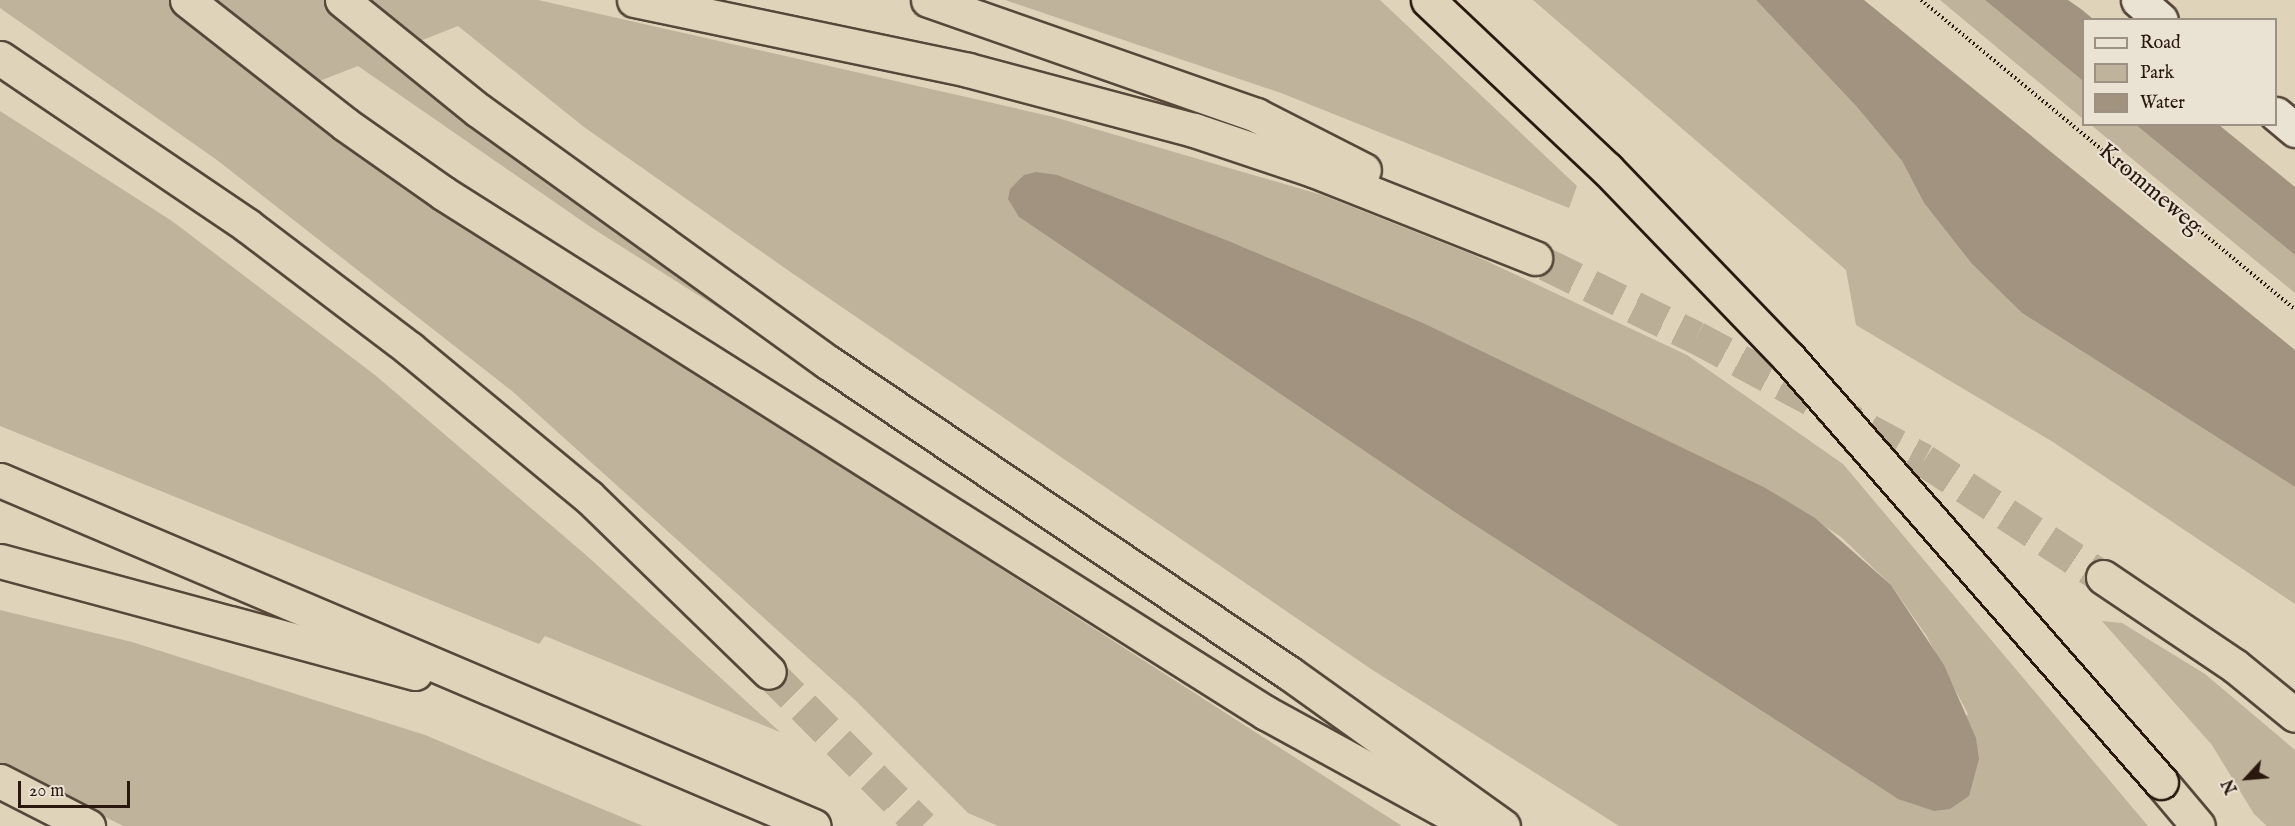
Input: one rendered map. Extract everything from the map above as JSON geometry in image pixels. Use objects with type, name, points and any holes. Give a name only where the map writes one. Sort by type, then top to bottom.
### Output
[{"type":"highway","points":[[187,0],[264,63],[443,193],[617,305],[1266,713],[1472,826]]},
{"type":"highway","points":[[342,0],[478,110],[829,363],[1289,673],[1503,826]]},
{"type":"highway","points":[[634,0],[968,70],[1194,130],[1313,170],[1540,261],[1256,115],[928,0]]},
{"type":"highway","points":[[1428,0],[1606,169],[1789,358],[2198,826]]},
{"type":"highway","points":[[0,58],[248,226],[410,349],[588,496],[769,672]]},
{"type":"highway","points":[[0,480],[525,701],[814,826]]},
{"type":"highway","points":[[0,561],[525,701]]},
{"type":"highway","points":[[2103,577],[2235,666],[2295,714]]},
{"type":"highway","points":[[0,781],[88,826]]},
{"type":"street","points":[[2277,115],[2295,130]]},
{"type":"path","name":"Krommeweg","points":[[1921,0],[2295,309]]},
{"type":"green space","points":[[0,0],[538,0],[1054,117],[1322,195],[1476,256],[1687,355],[1843,464],[2148,826],[1619,826],[1371,669],[789,271],[584,127],[458,26],[392,52],[842,386],[592,228],[358,66],[286,94],[555,283],[1402,826],[998,826],[968,813],[855,700],[512,391],[217,160],[0,8]],"holes":[[[1019,217],[1423,324],[1764,487],[1841,537],[1891,585],[1926,635],[1968,714],[1898,799],[1459,515]]]},
{"type":"green space","points":[[1005,0],[1380,0],[1577,186],[1569,208],[1281,93]]},
{"type":"green space","points":[[1533,0],[1756,0],[1856,106],[1902,161],[1924,203],[1972,264],[2022,313],[2295,487],[2295,604],[2053,442],[1856,325],[1846,270]]},
{"type":"green space","points":[[1940,0],[1985,0],[2082,80],[2082,118]]},
{"type":"green space","points":[[0,111],[172,221],[375,375],[586,555],[780,732],[545,636],[539,644],[0,426]]},
{"type":"green space","points":[[2092,126],[2137,126],[2295,255],[2295,293]]},
{"type":"green space","points":[[0,610],[132,642],[425,735],[643,826],[123,826],[0,763]]},
{"type":"green space","points":[[2102,621],[2122,623],[2205,674],[2295,750],[2295,826],[2267,826],[2254,814],[2212,745]]},
{"type":"water","points":[[1756,0],[1864,0],[2295,350],[2295,487],[2022,313],[1972,264],[1924,203],[1902,161],[1856,106]]},
{"type":"water","points":[[1985,0],[2068,0],[2081,9],[2092,18],[2082,18],[2082,80]]},
{"type":"water","points":[[2137,126],[2220,126],[2295,187],[2295,255]]},
{"type":"water","points":[[1036,172],[1057,175],[1226,240],[1423,323],[1764,487],[1815,518],[1891,585],[1944,665],[1976,738],[1979,759],[1969,796],[1950,809],[1934,811],[1898,799],[1459,515],[1019,217],[1008,199],[1010,189],[1024,175]]},
{"type":"tunnel","points":[[1546,264],[1696,337],[1924,460],[2103,577]]},
{"type":"tunnel","points":[[769,672],[922,826]]}]
